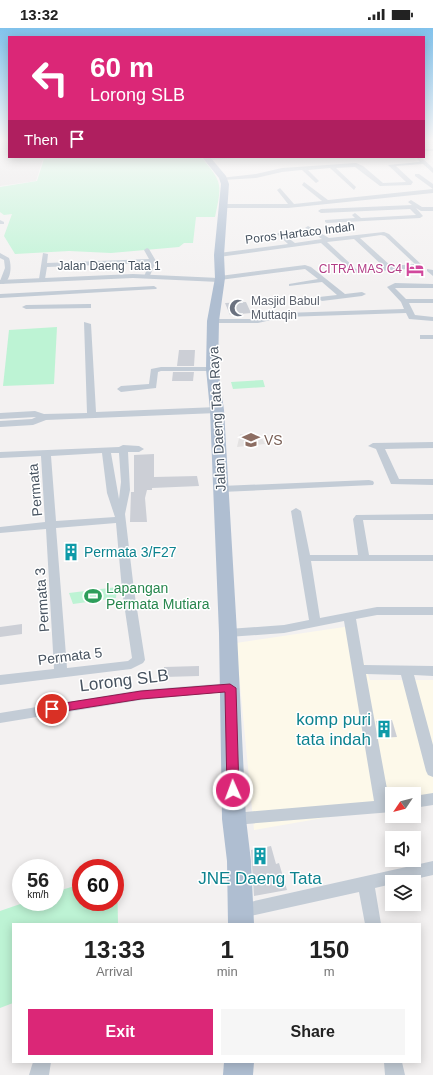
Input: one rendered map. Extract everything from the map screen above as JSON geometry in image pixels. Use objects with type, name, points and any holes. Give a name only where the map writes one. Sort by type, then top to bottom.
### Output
[{"type":"main road","name":"Jalan Daeng Tata Raya","points":[[225,189],[219,255],[219,279],[213,321],[212,369],[217,410],[228,633],[234,819],[239,861],[241,918]]},
{"type":"main road","points":[[238,1075],[239,1063]]},
{"type":"street","points":[[310,189],[326,201]]},
{"type":"street","points":[[280,190],[292,205]]},
{"type":"street","points":[[224,206],[292,205],[433,191]]},
{"type":"street","points":[[400,194],[421,209],[433,209]]},
{"type":"street","points":[[342,199],[359,220]]},
{"type":"street","points":[[321,211],[408,207],[412,208],[420,216],[327,222]]},
{"type":"street","points":[[345,221],[350,228]]},
{"type":"street","points":[[308,228],[325,241],[350,269],[358,271],[390,269]]},
{"type":"street","points":[[280,234],[294,244]]},
{"type":"street","name":"Poros Hartaco Indah","points":[[219,255],[294,244],[384,234],[420,265],[390,269]]},
{"type":"street","points":[[356,237],[390,269]]},
{"type":"street","points":[[147,250],[154,261]]},
{"type":"street","points":[[42,279],[45,265],[45,254]]},
{"type":"street","points":[[0,256],[7,259],[8,268],[2,282]]},
{"type":"street","points":[[45,265],[154,261]]},
{"type":"street","points":[[147,276],[154,261]]},
{"type":"street","points":[[219,279],[305,267],[309,268],[344,296]]},
{"type":"street","points":[[0,269],[8,268]]},
{"type":"street","name":"Jalan Daeng Tata 1","points":[[2,282],[42,279],[147,276],[219,279]]},
{"type":"street","points":[[291,285],[324,280]]},
{"type":"street","points":[[433,286],[395,285],[390,287],[404,301],[414,318],[433,319]]},
{"type":"street","points":[[0,296],[154,288]]},
{"type":"street","points":[[28,294],[26,310],[88,306]]},
{"type":"street","points":[[322,299],[362,294]]},
{"type":"street","points":[[404,301],[433,301]]},
{"type":"street","points":[[213,321],[258,321],[284,314],[409,311]]},
{"type":"street","points":[[87,324],[92,415]]},
{"type":"street","points":[[423,337],[433,337]]},
{"type":"street","points":[[121,389],[153,386],[153,373],[156,370],[212,369]]},
{"type":"street","points":[[0,416],[35,414],[45,417],[217,410]]},
{"type":"street","points":[[0,424],[34,422],[45,417]]},
{"type":"street","points":[[433,445],[375,446],[395,482],[433,482]]},
{"type":"street","points":[[121,519],[125,504],[123,448]]},
{"type":"street","name":"Permata","points":[[0,455],[123,448],[139,449]]},
{"type":"street","points":[[106,450],[112,493],[121,519]]},
{"type":"street","name":"Permata","points":[[46,453],[52,525]]},
{"type":"street","points":[[221,489],[368,483]]},
{"type":"street","points":[[296,511],[306,558],[314,623]]},
{"type":"street","points":[[364,557],[358,519],[360,517],[433,517]]},
{"type":"street","name":"Permata","points":[[0,530],[121,519]]},
{"type":"street","name":"Permata 5","points":[[0,680],[131,665],[138,662],[140,657],[128,590],[121,519]]},
{"type":"street","name":"Permata 3","points":[[52,525],[61,672]]},
{"type":"street","points":[[306,558],[433,558]]},
{"type":"street","points":[[228,633],[270,631],[376,611],[433,611]]},
{"type":"street","points":[[349,616],[385,793]]},
{"type":"street","points":[[359,669],[433,671]]},
{"type":"street","points":[[406,670],[433,771]]},
{"type":"street","name":"Lorong SLB","points":[[0,718],[134,696],[230,688]]},
{"type":"street","points":[[421,801],[433,799]]},
{"type":"street","points":[[234,819],[385,807]]},
{"type":"street","points":[[241,918],[366,882],[433,868]]},
{"type":"street","points":[[366,882],[373,923]]},
{"type":"street","points":[[39,1075],[42,1063]]},
{"type":"street","points":[[393,1063],[395,1075]]},
{"type":"shaded area","name":"VS","points":[[240,434],[261,436],[265,444],[237,447]]},
{"type":"shaded area","points":[[351,626],[370,680],[433,680],[433,799],[421,801],[421,787],[385,787],[385,807],[254,830],[236,643]]},
{"type":"green space","points":[[0,189],[219,189],[215,217],[196,217],[193,243],[184,243],[179,247],[111,253],[69,251],[15,254],[4,236],[12,214],[4,215],[0,212]]},
{"type":"green space","points":[[57,327],[54,384],[3,386],[9,330]]},
{"type":"green space","points":[[263,380],[265,387],[233,389],[231,382]]},
{"type":"green space","name":"Lapangan Permata Mutiara","points":[[117,587],[116,598],[73,604],[69,593]]},
{"type":"green space","points":[[72,887],[72,911],[118,911],[118,923],[12,923],[12,1003],[0,1008],[0,911],[12,907],[12,911],[64,911],[64,889]]},
{"type":"building","name":"Masjid Babul Muttaqin","points":[[246,302],[251,313],[230,315],[225,303]]},
{"type":"building","points":[[179,350],[195,350],[194,366],[177,366]]},
{"type":"building","points":[[173,372],[194,372],[193,381],[172,381]]},
{"type":"building","points":[[154,454],[154,477],[197,476],[199,486],[152,488],[152,490],[147,490],[145,498],[147,522],[130,522],[131,492],[134,492],[134,455]]},
{"type":"building","points":[[22,624],[22,634],[0,637],[0,627]]},
{"type":"building","points":[[199,666],[199,676],[164,677],[164,667]]},
{"type":"building","name":"komp puri tata indah","points":[[392,720],[397,737],[379,738],[376,721]]},
{"type":"building","points":[[271,846],[276,864],[279,863],[287,890],[254,896],[251,850]]},
{"type":"place","name":"CITRA MAS C4","points":[[415,269]]},
{"type":"place","name":"Masjid Babul Muttaqin","points":[[238,308]]},
{"type":"place","name":"VS","points":[[251,440]]},
{"type":"place","name":"Permata 3/F27","points":[[71,552]]},
{"type":"place","name":"Lapangan Permata Mutiara","points":[[93,596]]},
{"type":"place","name":"komp puri tata indah","points":[[384,729]]},
{"type":"place","name":"JNE Daeng Tata","points":[[260,856]]},
{"type":"route","points":[[52,709],[141,695],[230,688],[233,790]]}]
